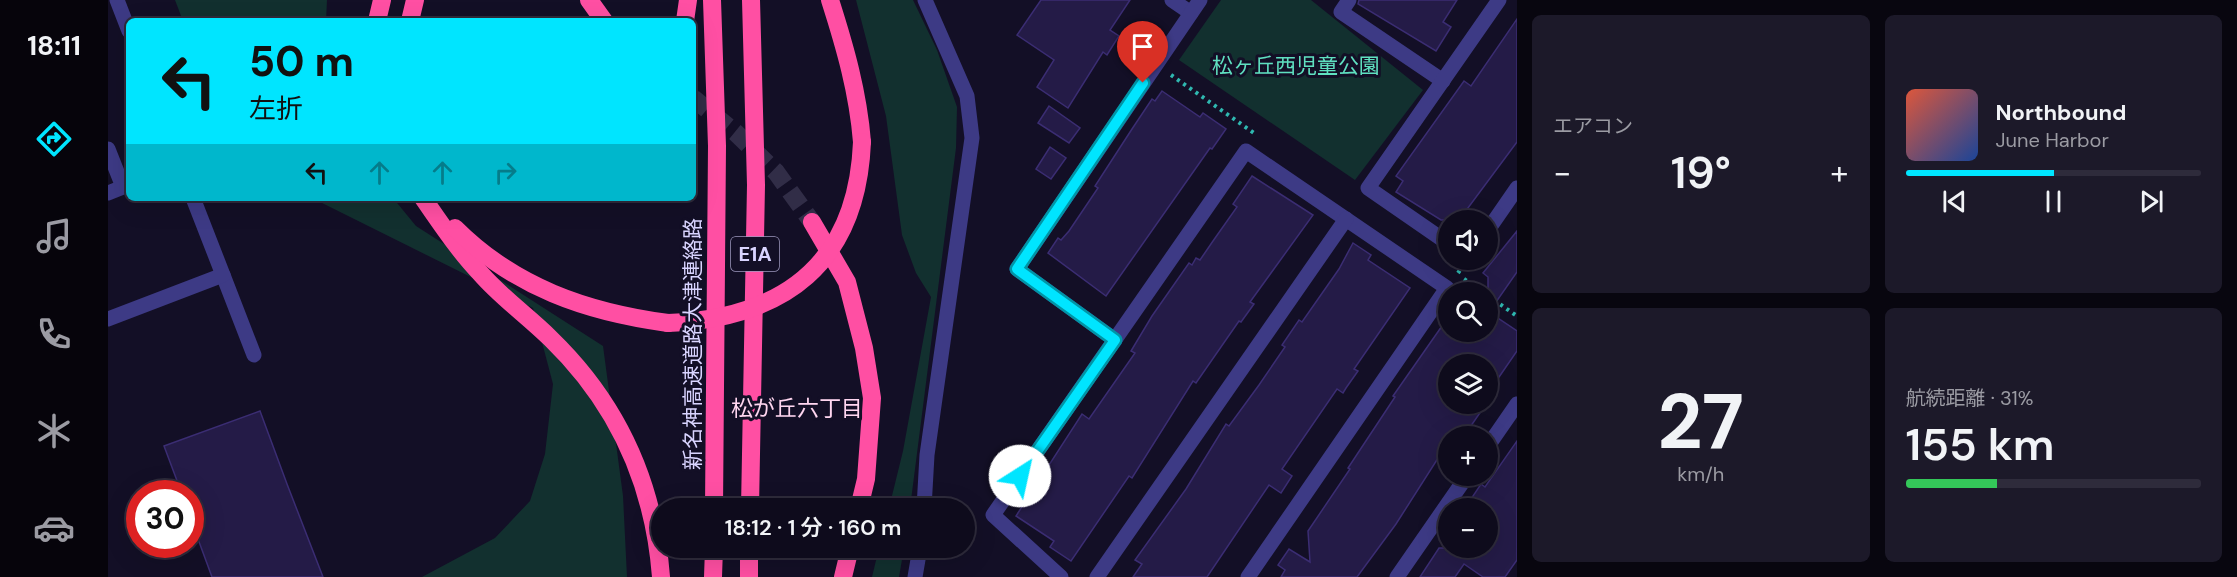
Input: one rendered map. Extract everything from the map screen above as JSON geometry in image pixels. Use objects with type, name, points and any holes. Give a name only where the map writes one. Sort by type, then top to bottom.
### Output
[{"type":"highway","points":[[378,18],[382,0]]},
{"type":"highway","points":[[411,18],[415,0]]},
{"type":"highway","points":[[589,0],[602,18]]},
{"type":"highway","points":[[685,18],[688,0]]},
{"type":"highway","name":"新名神高速道路大津連絡路","points":[[712,0],[717,146],[714,498]]},
{"type":"highway","name":"E1A","points":[[750,498],[756,185],[751,0]]},
{"type":"highway","points":[[426,201],[464,237],[501,267],[539,290],[622,317],[668,323],[732,316],[763,305],[792,288],[817,267],[839,238],[852,209],[861,176],[860,111],[849,61],[830,0]]},
{"type":"highway","points":[[425,201],[481,275],[574,363],[611,412],[642,475],[654,515],[661,577]]},
{"type":"highway","points":[[812,222],[847,282],[864,348],[873,398],[866,479],[861,498]]},
{"type":"highway","points":[[713,577],[714,558]]},
{"type":"highway","points":[[748,577],[749,558]]},
{"type":"highway","points":[[843,577],[848,558]]},
{"type":"street","points":[[117,0],[126,23]]},
{"type":"street","points":[[925,0],[965,89],[970,110],[972,138],[927,455],[925,498]]},
{"type":"street","points":[[1115,340],[1017,269],[1196,6],[1172,0]]},
{"type":"street","points":[[1349,0],[1341,12],[1443,81]]},
{"type":"street","points":[[1438,236],[1368,188],[1499,0]]},
{"type":"street","points":[[108,149],[123,187],[108,193]]},
{"type":"street","points":[[1061,577],[993,515],[1246,151],[1447,288],[1248,577]]},
{"type":"street","points":[[1498,216],[1517,188]]},
{"type":"street","points":[[195,201],[254,355]]},
{"type":"street","points":[[1098,577],[1346,219]]},
{"type":"street","points":[[108,319],[223,275]]},
{"type":"street","points":[[1498,432],[1517,404]]},
{"type":"street","points":[[1397,577],[1460,486]]},
{"type":"street","points":[[915,577],[918,558]]},
{"type":"path","points":[[1498,303],[1517,316]]},
{"type":"green space","points":[[175,0],[327,0],[326,18],[182,18]]},
{"type":"green space","points":[[856,0],[913,0],[937,50],[957,107],[956,148],[911,498],[891,498],[903,451],[931,297],[916,273],[902,235],[886,116]]},
{"type":"green space","name":"松ヶ丘西児童公園","points":[[1221,0],[1311,0],[1423,90],[1355,180],[1179,60]]},
{"type":"green space","points":[[318,201],[395,201],[416,226],[603,346],[623,496],[627,577],[422,577],[495,538],[530,501],[545,454],[553,384],[533,308]]},
{"type":"green space","points":[[877,558],[902,558],[899,577],[872,577]]},
{"type":"building","points":[[1041,0],[1130,0],[1110,30],[1119,36],[1107,55],[1103,52],[1068,108],[1037,87],[1054,60],[1017,35]]},
{"type":"building","points":[[1359,0],[1457,0],[1443,22],[1451,27],[1436,51],[1358,4]]},
{"type":"building","points":[[1517,19],[1517,142],[1466,210],[1438,210],[1438,218],[1396,192],[1403,181],[1396,176],[1464,81],[1471,86]]},
{"type":"building","points":[[1162,91],[1200,117],[1203,113],[1226,129],[1212,149],[1210,148],[1106,296],[1048,253],[1058,238],[1061,240],[1069,231],[1098,188],[1095,186],[1132,129],[1152,99],[1155,101]]},
{"type":"building","points":[[1049,106],[1080,128],[1069,143],[1038,123]]},
{"type":"building","points":[[1050,147],[1066,158],[1051,179],[1036,169]]},
{"type":"building","points":[[1252,176],[1313,215],[1250,302],[1254,304],[1241,322],[1239,321],[1196,383],[1193,381],[1132,478],[1129,476],[1071,561],[1050,547],[1054,541],[1016,516],[1082,414],[1089,419],[1135,353],[1131,351],[1189,263],[1192,265],[1196,258],[1200,260],[1237,207],[1233,204]]},
{"type":"building","points":[[1517,231],[1517,272],[1498,299],[1498,282],[1488,282],[1488,277],[1483,273],[1485,270],[1498,270],[1498,254]]},
{"type":"building","points":[[1353,243],[1371,255],[1368,260],[1410,288],[1354,369],[1358,371],[1343,393],[1337,389],[1282,469],[1292,476],[1281,493],[1269,485],[1207,577],[1133,577],[1142,564],[1135,560],[1186,489],[1226,424],[1229,426],[1259,385],[1285,347],[1282,345],[1299,320],[1302,322],[1339,269]]},
{"type":"building","points":[[1498,318],[1517,331],[1517,351],[1498,379],[1498,354],[1438,354],[1438,414],[1479,414],[1471,426],[1438,426],[1438,458],[1396,524],[1357,577],[1281,577],[1285,570],[1278,565],[1289,549],[1310,562],[1308,531],[1350,469],[1348,468],[1395,397],[1393,396],[1438,332],[1438,342],[1498,342]]},
{"type":"building","points":[[260,411],[323,577],[212,577],[204,555],[204,480],[177,480],[164,446]]},
{"type":"building","points":[[1517,441],[1517,560],[1505,577],[1483,577],[1464,564],[1455,577],[1420,577],[1438,550],[1438,558],[1498,558],[1498,498],[1472,498],[1480,486],[1498,486],[1498,468]]},
{"type":"tunnel","points":[[696,100],[736,133],[776,172],[812,222]]},
{"type":"district","name":"松が丘六丁目","points":[[797,408]]},
{"type":"route","points":[[1020,476],[1115,340],[1017,269],[1143,83]]}]
